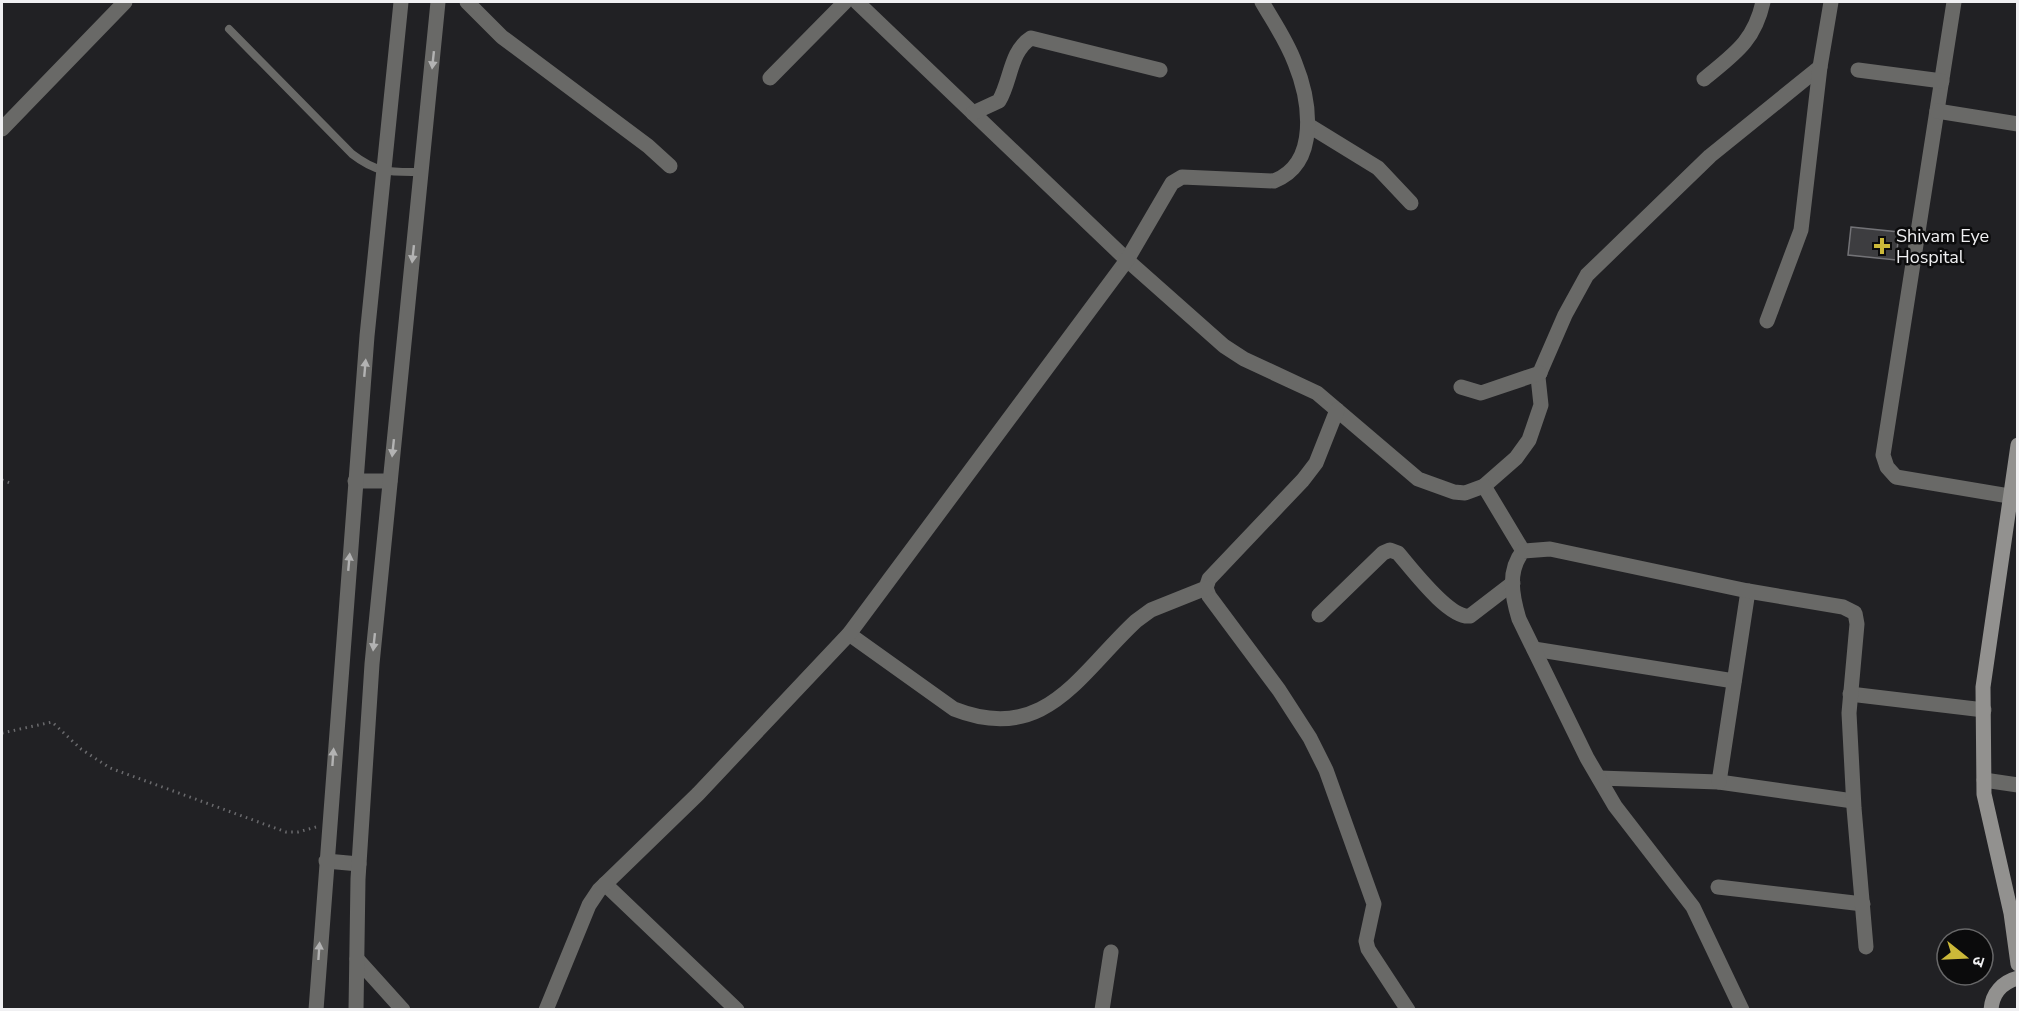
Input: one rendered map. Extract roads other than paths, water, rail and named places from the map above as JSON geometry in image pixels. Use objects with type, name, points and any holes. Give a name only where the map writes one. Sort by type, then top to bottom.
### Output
[{"type":"street","points":[[2,129],[125,2]]},
{"type":"street","points":[[316,1010],[328,822],[355,481],[401,2]]},
{"type":"street","points":[[356,1010],[359,864],[372,664],[438,2]]},
{"type":"street","points":[[467,2],[502,37],[639,139],[670,166]]},
{"type":"street","points":[[770,78],[845,2]]},
{"type":"street","points":[[857,2],[1127,260],[1224,346],[1244,359],[1317,393],[1418,479],[1454,492],[1465,492],[1484,486],[1516,458],[1529,440],[1541,405],[1538,382],[1540,373],[1565,315],[1587,275],[1710,156],[1820,66]]},
{"type":"street","points":[[545,1009],[589,904],[605,885],[699,794],[849,634],[1127,260],[1164,194],[1178,179],[1254,182],[1280,179],[1299,163],[1308,125],[1295,62],[1262,2]]},
{"type":"street","points":[[1704,79],[1748,40],[1756,28],[1763,2]]},
{"type":"street","points":[[1767,321],[1801,230],[1820,66],[1831,2]]},
{"type":"street","points":[[1954,2],[1883,455],[1887,467],[1896,477],[2009,496]]},
{"type":"street","points":[[973,113],[999,101],[1017,52],[1023,43],[1031,38],[1160,70]]},
{"type":"street","points":[[1858,70],[1942,81]]},
{"type":"street","points":[[1937,111],[2018,124]]},
{"type":"street","points":[[1308,125],[1378,168],[1411,203]]},
{"type":"street","points":[[1461,387],[1481,393],[1540,373]]},
{"type":"street","points":[[1337,410],[1316,463],[1303,480],[1209,579],[1206,588],[1209,596],[1304,728],[1326,770],[1374,904],[1367,932],[1368,949],[1408,1010]]},
{"type":"street","points":[[2018,445],[1985,676],[1984,710],[1984,794],[2011,913],[2018,964]]},
{"type":"street","points":[[355,481],[390,481]]},
{"type":"street","points":[[1484,486],[1523,551]]},
{"type":"street","points":[[1523,551],[1550,549],[1748,591],[1843,607],[1855,613],[1857,624],[1850,694],[1853,801],[1866,947]]},
{"type":"street","points":[[1319,615],[1383,553],[1390,550],[1398,553],[1449,609],[1463,617],[1470,616],[1513,583]]},
{"type":"street","points":[[1523,551],[1514,566],[1514,602],[1519,619],[1599,778],[1615,806],[1693,907],[1742,1010]]},
{"type":"street","points":[[849,634],[954,709],[972,716],[1007,720],[1023,718],[1053,702],[1136,621],[1151,610],[1206,588]]},
{"type":"street","points":[[1719,782],[1748,591]]},
{"type":"street","points":[[1534,650],[1734,681]]},
{"type":"street","points":[[1850,694],[1984,710]]},
{"type":"street","points":[[1599,778],[1719,782],[1853,801]]},
{"type":"street","points":[[1984,780],[2018,785]]},
{"type":"street","points":[[326,861],[359,864]]},
{"type":"street","points":[[605,885],[737,1010]]},
{"type":"street","points":[[1718,887],[1863,904]]},
{"type":"street","points":[[1102,1010],[1112,952]]},
{"type":"street","points":[[357,959],[403,1010]]},
{"type":"street","points":[[1991,1010],[1998,988],[2007,981],[2018,978]]},
{"type":"lane","points":[[229,29],[352,154],[368,166],[384,172],[422,172]]},
{"type":"place","name":"Shivam Eye Hospital","points":[[1882,246]]}]
